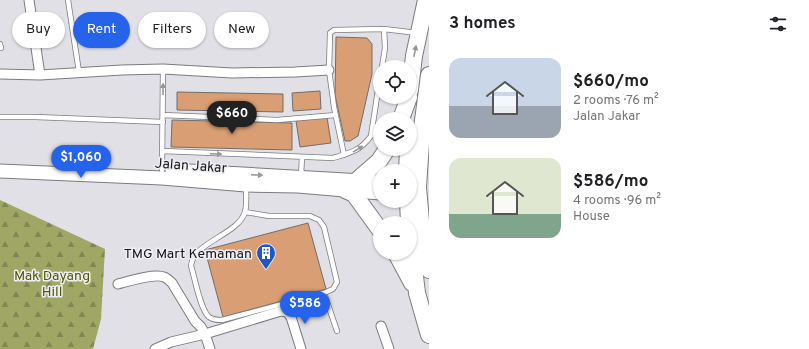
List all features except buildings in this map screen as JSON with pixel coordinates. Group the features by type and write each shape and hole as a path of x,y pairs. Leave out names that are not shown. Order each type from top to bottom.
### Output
{"highway":[{"path":"414,60 426,0"},
{"path":"417,187 426,129 429,75"},
{"path":"373,220 354,194 351,185 379,161 382,156"},
{"path":"417,200 429,270"},
{"path":"400,260 417,293"},
{"path":"413,260 417,293 429,335"}],"main road":[{"name":"Jalan Jakar","path":"0,164 162,174 246,185 298,186 351,185 373,183"},
{"name":"Jalan Jakar","path":"0,171 300,178 351,185 373,191"}],"street":[{"path":"29,0 40,75"},
{"path":"0,74 40,75 79,72 163,70 232,73 329,70"},
{"path":"118,284 156,276 163,276 172,283 195,321 205,334 210,349"},
{"path":"155,349 171,342 205,334 281,311 287,312 291,317 301,349"},
{"path":"381,326 389,349"}],"lane":[{"path":"68,0 79,72"},
{"path":"344,155 329,70 330,32 332,30 384,30 418,33"},
{"path":"383,60 384,30"},
{"path":"162,174 163,70"},
{"path":"163,151 333,158 357,150 366,143 371,136 376,104"},
{"path":"163,115 276,120 336,115"},
{"path":"0,117 163,122"},
{"path":"300,178 302,157"},
{"path":"245,212 269,216 310,216 319,220 324,227 337,282 333,289 324,293 222,320 214,319 208,316 204,309 191,266 192,261 196,255 234,226 245,212 246,185"},
{"path":"324,293 337,331"}],"green space":[{"name":"Mak Dayang Hill","path":"0,200 105,249 101,319 93,349 0,349"}],"place":[{"name":"TMG Mart Kemaman","path":"266,270"}]}
